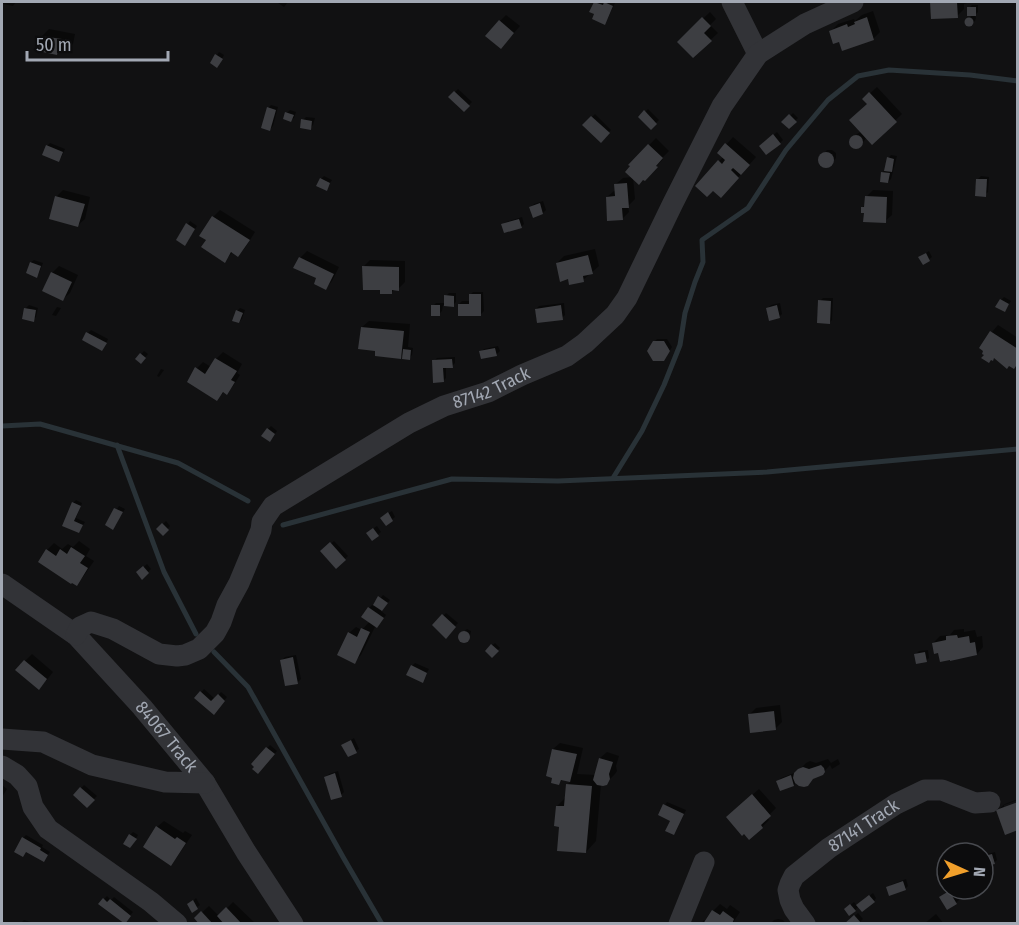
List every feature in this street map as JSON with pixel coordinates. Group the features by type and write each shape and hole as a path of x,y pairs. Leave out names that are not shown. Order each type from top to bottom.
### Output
{"street":[{"path":"732,2 758,54"},
{"name":"87142 Track","path":"76,635 80,627 91,622 113,629 159,654 185,655 199,649 215,633 221,622 254,548 262,522 273,506 409,423 444,406 488,392 567,356 585,343 615,315 627,298 722,106 758,54 805,24 853,2"},
{"name":"84067 Track","path":"2,584 76,635 142,707 205,783 293,924"},
{"path":"2,739 43,742 92,765 165,782 205,783"},
{"path":"2,766 17,775 27,786 33,807 48,829 177,924"},
{"name":"87141 Track","path":"805,924 794,909 788,890 794,876 829,848 896,804 925,790 942,790 975,803 990,802"},
{"path":"679,924 705,862"}],"building":[{"path":"594,2 603,5 604,2 613,6 605,25 592,19 594,14 589,12"},
{"path":"930,2 957,2 958,18 931,19"},
{"path":"967,7 976,7 976,16 967,16"},
{"path":"702,17 711,26 704,33 712,41 693,58 677,42"},
{"path":"867,17 874,40 842,51 839,42 833,44 829,31 847,24 848,27"},
{"path":"969,17 974,22 969,27 964,22"},
{"path":"499,20 514,33 501,49 485,36"},
{"path":"41,36 69,40 67,52 58,51 57,55 38,51"},
{"path":"215,54 223,59 217,68 210,63"},
{"path":"454,91 470,106 464,112 448,97"},
{"path":"869,92 897,122 872,145 849,120 867,104 862,99"},
{"path":"267,107 276,110 270,131 261,128"},
{"path":"644,110 657,124 651,130 638,117"},
{"path":"285,112 294,115 291,122 283,119"},
{"path":"789,114 797,122 789,129 781,122"},
{"path":"591,116 610,133 601,143 582,125"},
{"path":"301,119 312,121 311,130 300,128"},
{"path":"773,134 781,144 766,155 759,146"},
{"path":"853,135 859,135 863,142 859,149 853,149 849,145 849,139"},
{"path":"725,143 750,165 741,175 733,168 731,170 739,178 721,198 713,191 707,197 695,186 718,160 722,164 725,160 717,153"},
{"path":"648,144 663,158 656,166 658,167 639,185 625,172 630,166 628,165"},
{"path":"46,145 63,152 59,162 42,155"},
{"path":"826,152 834,160 826,168 818,160"},
{"path":"887,157 894,159 892,172 884,171"},
{"path":"881,172 890,173 888,183 880,182"},
{"path":"320,178 330,183 327,191 316,186"},
{"path":"976,179 987,179 986,197 975,196"},
{"path":"627,183 629,208 622,208 623,220 607,221 606,197 615,196 614,184"},
{"path":"55,196 85,204 78,227 49,219"},
{"path":"865,196 887,197 886,223 863,222 864,213 861,213 861,207 864,207"},
{"path":"540,203 543,214 533,218 529,207"},
{"path":"212,216 250,240 238,257 231,252 225,263 201,247 206,240 199,236"},
{"path":"519,219 522,228 504,233 501,224"},
{"path":"186,223 195,229 185,246 176,240"},
{"path":"926,253 930,261 923,265 918,257"},
{"path":"588,255 593,274 583,276 584,282 569,285 568,279 560,282 556,263"},
{"path":"299,257 334,274 326,290 314,284 316,278 293,268"},
{"path":"30,262 41,266 37,278 26,273"},
{"path":"362,266 399,267 399,291 392,290 392,294 380,294 380,290 363,290"},
{"path":"51,272 72,282 63,301 42,291"},
{"path":"469,294 481,294 481,316 458,316 458,304 469,304"},
{"path":"444,295 454,296 454,307 444,306"},
{"path":"1000,299 1009,304 1005,312 995,307"},
{"path":"818,300 831,301 830,324 817,323"},
{"path":"431,305 440,305 440,316 431,316"},
{"path":"561,305 563,320 537,323 535,309"},
{"path":"777,305 780,318 769,321 766,308"},
{"path":"24,308 36,310 34,322 22,319"},
{"path":"236,310 243,313 239,323 232,321"},
{"path":"361,327 404,331 401,359 375,356 375,351 358,349"},
{"path":"990,331 1018,349 1018,363 1014,369 1009,366 1007,369 994,358 989,363 981,358 984,355 979,348"},
{"path":"86,332 107,343 102,351 82,340"},
{"path":"653,341 664,341 670,351 664,361 653,361 647,351"},
{"path":"495,348 497,356 481,359 479,351"},
{"path":"403,349 411,350 410,360 402,359"},
{"path":"140,353 146,358 141,364 135,359"},
{"path":"215,358 237,371 231,380 235,382 227,395 223,392 217,401 187,382 195,367 205,374"},
{"path":"452,359 453,368 443,368 444,382 433,383 432,360"},
{"path":"267,428 275,434 270,442 261,436"},
{"path":"72,502 81,506 74,521 83,525 79,533 62,526"},
{"path":"114,508 123,512 113,530 105,525"},
{"path":"388,512 393,521 386,526 380,518"},
{"path":"162,523 169,530 163,536 156,529"},
{"path":"373,528 379,536 372,541 366,533"},
{"path":"330,542 346,560 336,569 320,551"},
{"path":"71,547 85,556 80,563 88,568 77,586 38,562 46,549 56,556 60,549 67,554"},
{"path":"143,566 149,573 142,580 136,572"},
{"path":"378,596 388,603 382,611 373,605"},
{"path":"368,607 384,618 377,628 361,617"},
{"path":"442,614 456,627 446,639 432,625"},
{"path":"361,628 370,632 355,664 337,655 348,632 357,637"},
{"path":"464,631 470,637 464,643 458,637"},
{"path":"957,635 958,638 969,636 970,643 975,642 977,655 940,662 938,653 934,654 932,643 946,640 946,636"},
{"path":"491,644 499,651 492,658 485,651"},
{"path":"925,652 927,662 916,664 914,654"},
{"path":"293,657 298,684 285,686 280,660"},
{"path":"24,660 47,679 39,690 15,670"},
{"path":"411,665 427,673 423,683 406,675"},
{"path":"200,691 211,701 218,694 225,701 214,715 194,698"},
{"path":"774,711 776,730 750,733 748,714"},
{"path":"351,740 357,753 348,757 341,745"},
{"path":"266,747 275,754 258,774 252,769 254,767 251,764"},
{"path":"552,749 577,754 570,782 561,780 559,785 551,783 552,778 546,776"},
{"path":"599,758 613,762 609,774 610,779 607,785 603,786 597,785 593,780"},
{"path":"821,765 825,772 813,779 808,786 799,786 795,783 794,773 798,769 803,767 809,769"},
{"path":"335,773 342,797 331,800 324,777"},
{"path":"791,775 794,786 780,791 776,781"},
{"path":"566,784 592,786 586,853 557,851 559,827 554,826 556,806 564,806"},
{"path":"80,787 95,800 87,808 73,795"},
{"path":"752,794 771,816 761,825 763,828 749,840 744,834 742,836 726,817"},
{"path":"1018,802 1018,830 1005,835 996,810"},
{"path":"663,804 684,814 674,835 665,831 670,821 658,815"},
{"path":"156,826 175,839 177,837 186,843 171,866 143,847"},
{"path":"129,834 137,839 130,848 123,844"},
{"path":"22,837 48,855 44,862 26,852 23,857 14,852"},
{"path":"903,881 906,890 889,896 886,887"},
{"path":"869,895 875,902 862,912 856,905"},
{"path":"103,898 107,902 110,899 131,916 125,924 98,904"},
{"path":"193,900 198,909 192,913 187,904"},
{"path":"941,901 955,901 957,904 947,910"},
{"path":"850,904 856,911 849,916 844,909"},
{"path":"226,907 242,924 224,924 217,916"},
{"path":"712,910 720,915 723,911 734,919 732,924 703,924"},
{"path":"201,911 213,924 199,924 194,918"},
{"path":"854,915 862,924 844,924"}],"waterway":[{"path":"613,478 642,431 680,345 685,313 703,262 702,240 748,208 786,150 828,100 858,76 889,70 970,75 1018,81"},
{"path":"2,426 40,424 178,463 248,501"},
{"path":"117,445 164,572 196,634"},
{"path":"283,525 452,479 558,481 767,472 1018,449"},
{"path":"214,652 248,687 382,924"}]}
